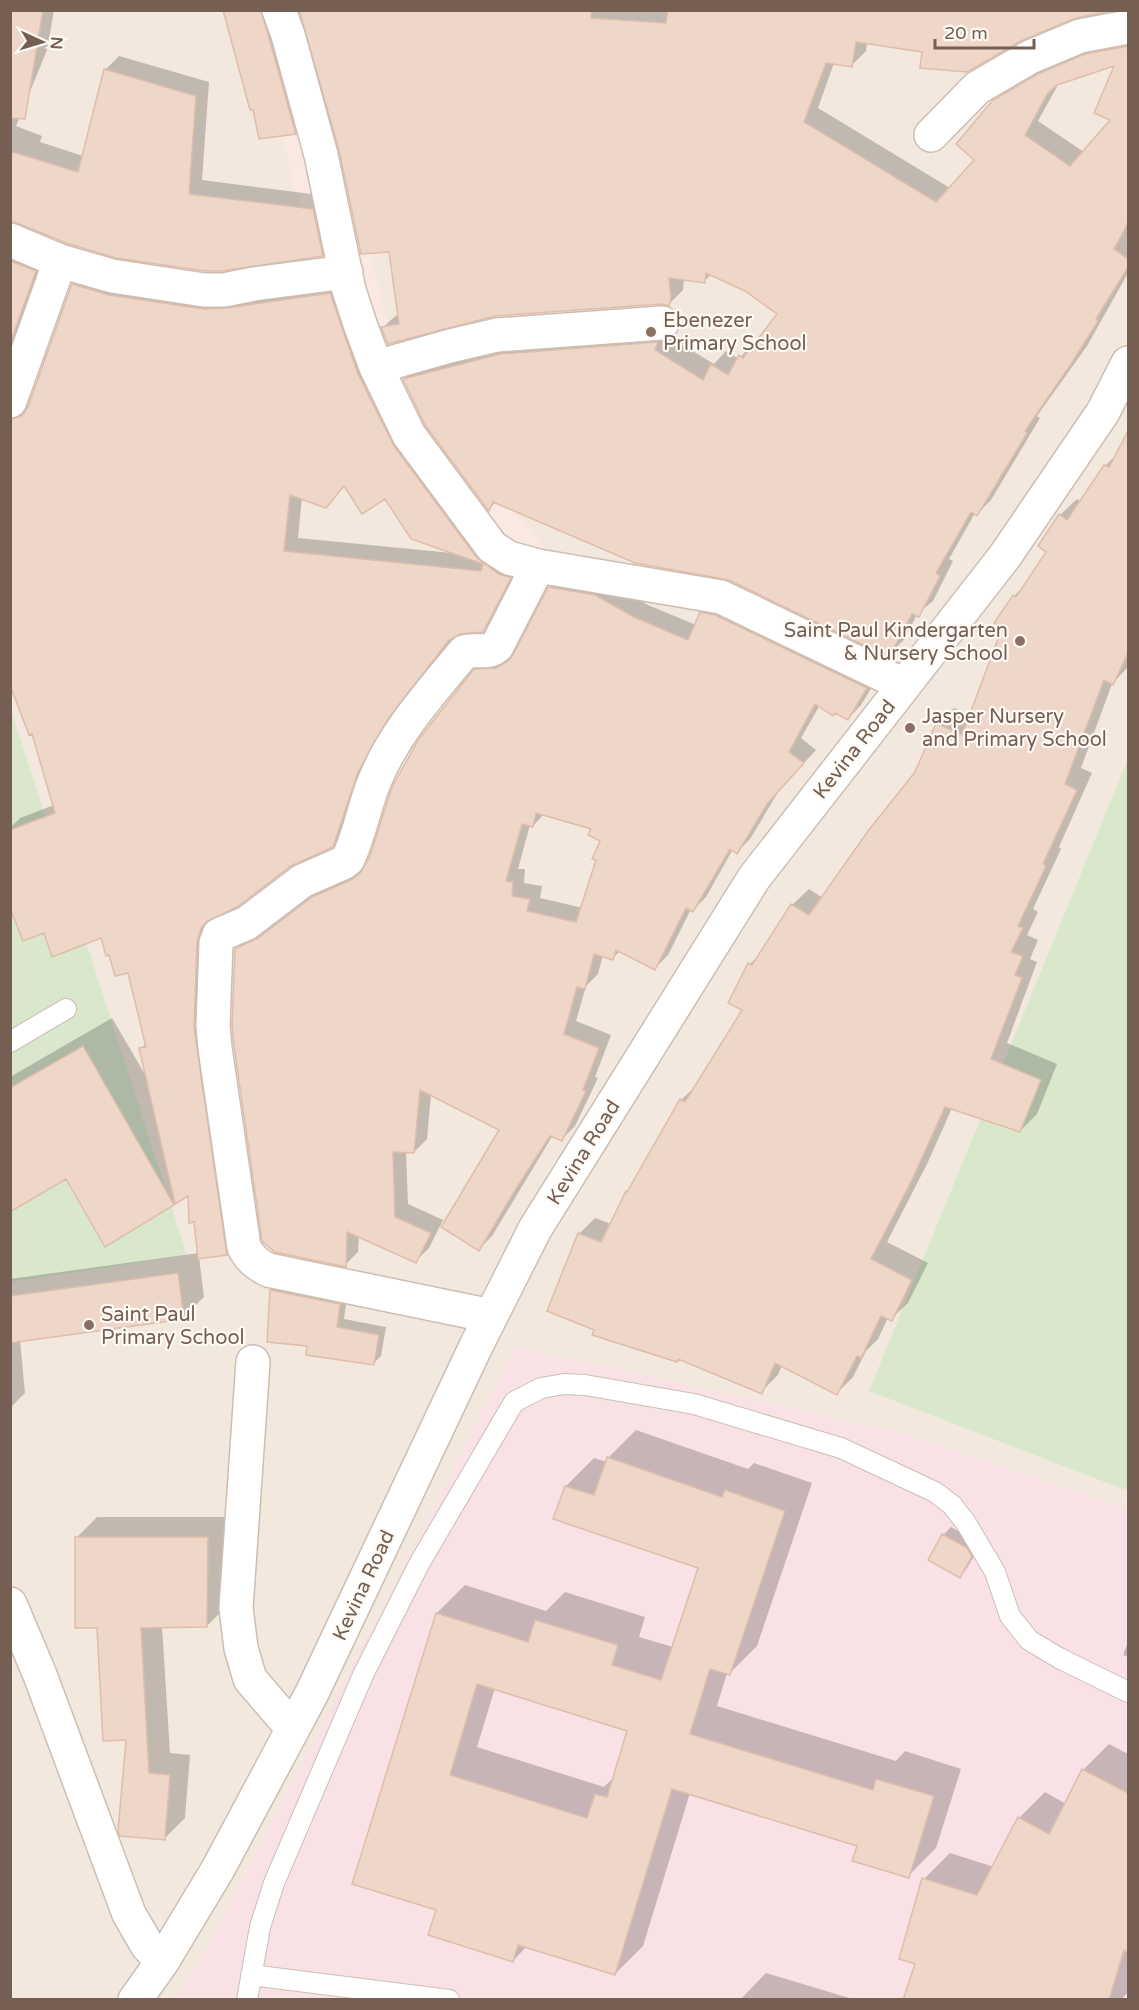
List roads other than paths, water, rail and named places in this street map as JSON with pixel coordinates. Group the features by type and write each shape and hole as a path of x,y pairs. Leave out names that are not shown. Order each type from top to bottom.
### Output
{"street":[{"path":"279,10 321,155 346,272 360,324 376,367 409,435 492,548 509,558 538,566 721,597 904,685"},
{"path":"931,135 977,88 1030,57 1080,36 1128,27"},
{"path":"10,240 60,261 112,276 214,291 346,272"},
{"path":"10,401 60,261"},
{"path":"376,367 497,334 663,323"},
{"name":"Kevina Road","path":"135,2000 162,1962 218,1869 312,1693 491,1316 535,1229 754,878 1005,556 1103,411 1128,363"},
{"path":"491,1316 268,1270 249,1256 244,1247 215,1048 213,1026 216,943 219,935 248,923 302,881 348,859 375,778 416,708 464,652 471,650 486,652 497,646 538,566"},
{"path":"253,1362 236,1608 241,1648 250,1679 293,1729"},
{"path":"10,1604 40,1675 129,1914 147,1945 162,1962"}],"lane":[{"path":"10,1042 66,1009"},
{"path":"247,2000 260,1927 274,1883 363,1675 419,1564 514,1402 541,1388 564,1384 585,1385 694,1404 841,1448 935,1492 952,1505 966,1523 995,1572 1010,1616 1029,1640 1059,1658 1128,1692"},
{"path":"251,1975 449,2000"}],"place":[{"name":"Ebenezer Primary School","path":"651,332"},
{"name":"Saint Paul Kindergarten & Nursery School","path":"1020,641"},
{"name":"Jasper Nursery and Primary School","path":"910,728"},
{"name":"Saint Paul Primary School","path":"89,1325"}]}
